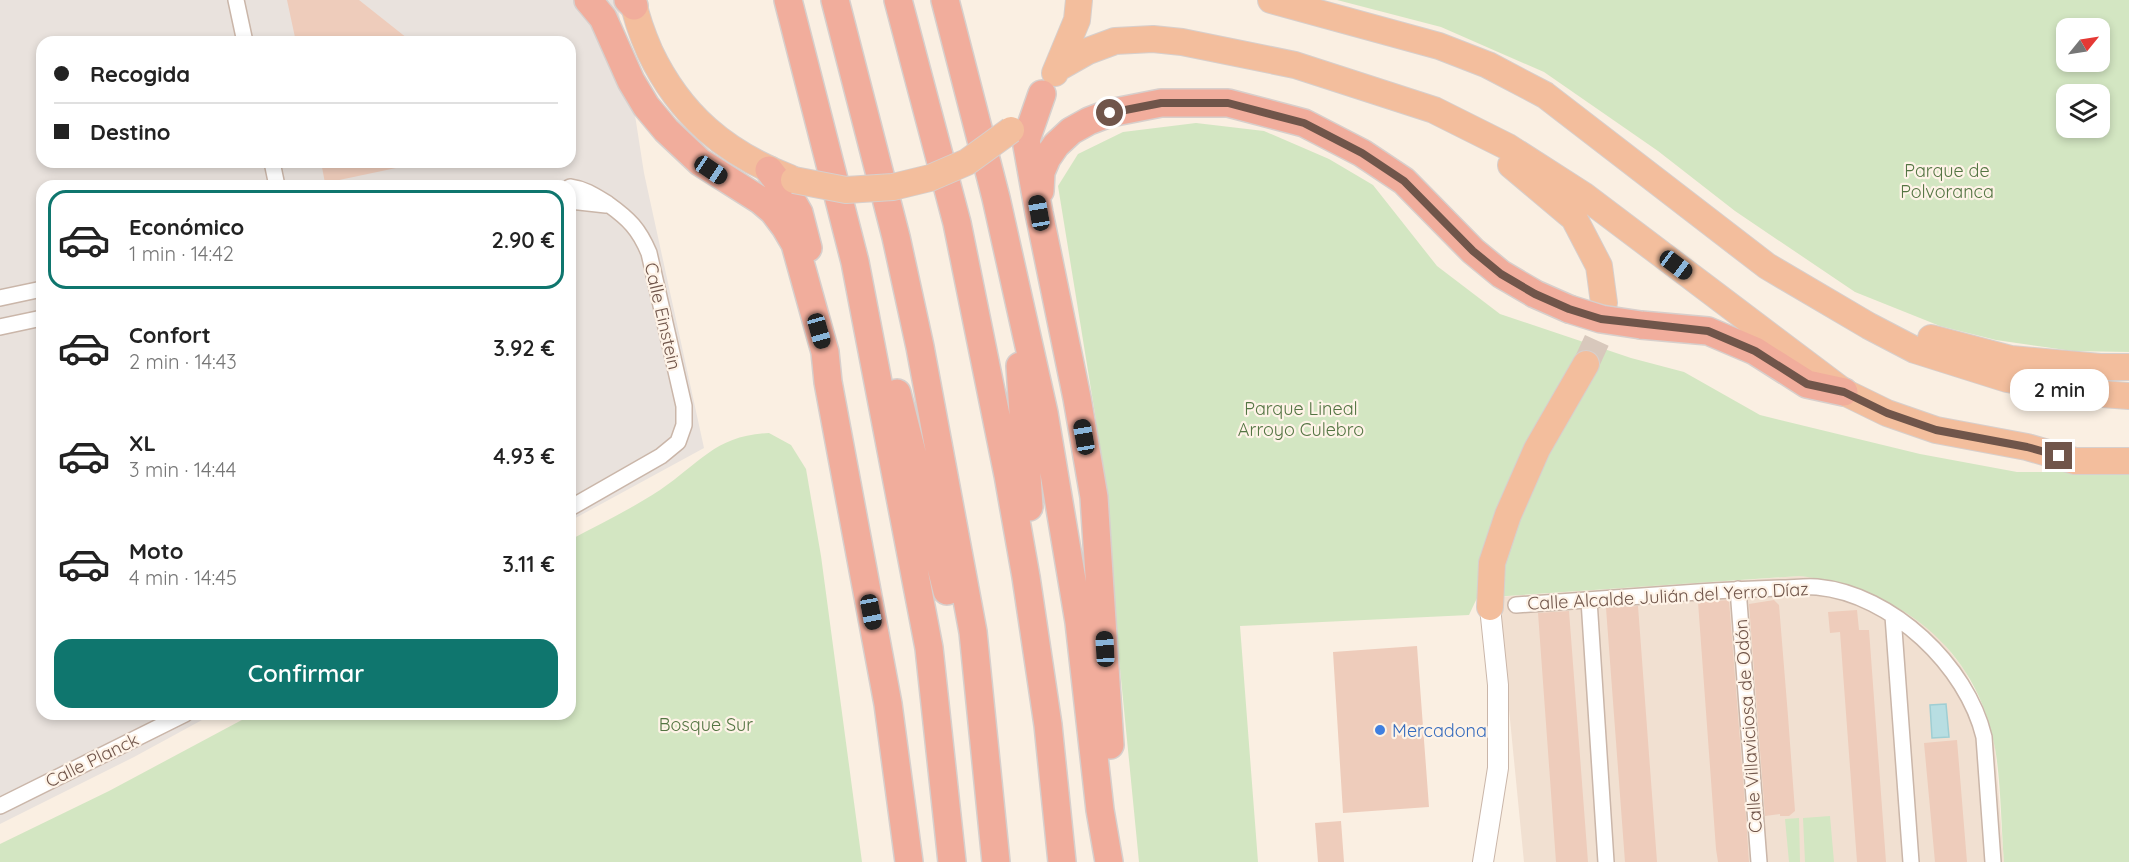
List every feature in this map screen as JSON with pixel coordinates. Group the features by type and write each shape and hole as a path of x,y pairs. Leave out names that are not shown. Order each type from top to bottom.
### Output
{"highway":[{"path":"588,0 603,18 631,81 646,106 666,130 700,162 760,200 773,211 785,227 795,244 825,352"},
{"path":"788,0 855,262 929,648 952,862"},
{"path":"835,0 896,237 920,347 973,632 996,862"},
{"path":"898,0 957,223 1008,475 1048,725 1062,862"},
{"path":"945,0 996,198 1044,413 1079,622 1100,810 1109,858"},
{"path":"632,2 645,40 660,73 677,100 714,136 749,160 782,175 846,190 893,187 930,178 967,162 1011,130 1042,94 1058,68 1077,20 1079,0"},
{"path":"1271,0 1439,46 1488,65 1545,95 1767,266 1869,326 1915,350 2007,379 2089,393 2129,396"},
{"path":"1058,68 1088,51 1115,41 1153,39 1182,42 1295,65 1434,110 1508,147 1583,195 1844,392 1887,413 1936,430 2027,447 2075,461 2129,461"},
{"path":"1379,93 1509,164 1574,218 1599,266 1604,303"},
{"path":"1042,94 1026,140 1094,496 1114,825 1109,858"},
{"path":"1039,213 1041,172 1056,145 1071,131 1110,113 1161,103 1228,103 1304,123 1362,153 1404,181 1473,251 1501,274 1535,294 1569,309 1601,319 1708,331 1755,351 1807,384 1844,392"},
{"path":"782,175 802,221 814,276 828,382 888,704 909,862"},
{"path":"996,198 1020,360 1031,544 1026,577"},
{"path":"855,262 891,369 940,558 961,662 981,726"},
{"path":"1869,326 1920,335 2011,359 2100,367 2129,367"},
{"path":"1490,607 1492,563 1508,515 1537,449 1586,364"},
{"path":"2027,447 2129,448"}],"street":[{"path":"236,0 244,36"},
{"name":"Calle Einstein","path":"576,188 590,192 630,221 644,241 649,253 684,406 684,425 678,442 662,456 576,505"},
{"path":"576,202 609,205"},
{"path":"0,298 36,291"},
{"path":"0,327 36,319"},
{"name":"Calle Alcalde Julián del Yerro Díaz","path":"1516,605 1738,589 1817,587 1854,595 1893,616 1939,653 1962,683 1981,723 1993,862"},
{"name":"Calle Villaviciosa de Odón","path":"1738,589 1759,862"},
{"path":"1589,600 1606,862"},
{"path":"1483,862 1498,768 1498,685 1490,607"},
{"path":"1893,616 1911,862"},
{"name":"Calle Planck","path":"0,806 173,720"}],"shaded area":[{"path":"0,0 617,0 644,173 704,448 576,518 576,180 36,180 36,720 202,720 0,824"},
{"path":"1800,576 1827,579 1881,597 1904,610 1938,636 1965,671 1983,708 1995,747 2004,862 1524,862 1498,597"}],"green space":[{"name":"Parque de Polvoranca","path":"1337,0 2129,0 2129,352 2073,351 1996,340 1940,326 1855,292 1735,211 1658,151 1544,72 1441,27"},
{"name":"Parque Lineal Arroyo Culebro","path":"1196,123 1264,131 1329,159 1373,185 1437,266 1500,314 1631,358 1684,372 1760,415 1920,454 2017,472 2129,472 2129,862 2004,862 1995,748 1985,712 1971,680 1951,652 1927,628 1900,609 1869,593 1835,582 1800,576 1477,598 1469,615 1240,626 1258,862 1139,862 1095,414 1058,186 1078,154 1123,132"},
{"name":"Bosque Sur","path":"769,433 791,445 806,469 821,556 862,862 0,862 0,844 109,791 242,720 576,720 576,537 649,497 722,445 751,435"},
{"path":"1830,816 1834,862 1805,862 1803,818"},
{"path":"1799,818 1800,862 1789,862 1785,819"}],"water":[{"path":"1946,704 1949,737 1932,738 1930,705"}],"building":[{"path":"287,0 359,0 404,36 295,36"},
{"path":"322,168 396,168 339,180 324,180"},
{"path":"1729,600 1749,862 1718,862 1716,849 1698,602"},
{"path":"1774,600 1779,605 1795,811 1789,816 1780,816 1780,814 1765,816 1749,604"},
{"path":"1638,606 1657,862 1625,862 1606,608"},
{"path":"1857,610 1859,630 1869,630 1886,862 1857,862 1840,632 1830,633 1828,612"},
{"path":"1569,611 1588,862 1556,862 1538,613"},
{"name":"Mercadona","path":"1417,646 1429,807 1343,813 1333,652"},
{"path":"1957,740 1967,862 1935,862 1924,743"},
{"path":"1341,821 1344,862 1318,862 1315,823"}],"tunnel":[{"path":"1586,364 1602,329 1604,303"}],"place":[{"name":"Mercadona","path":"1380,730"}],"route":[{"path":"1110,113 1161,103 1228,103 1304,123 1362,153 1404,181 1473,251 1501,274 1535,294 1569,309 1601,319 1708,331 1755,351 1807,384 1844,392 1887,413 1936,430 2027,447 2059,456"}]}
